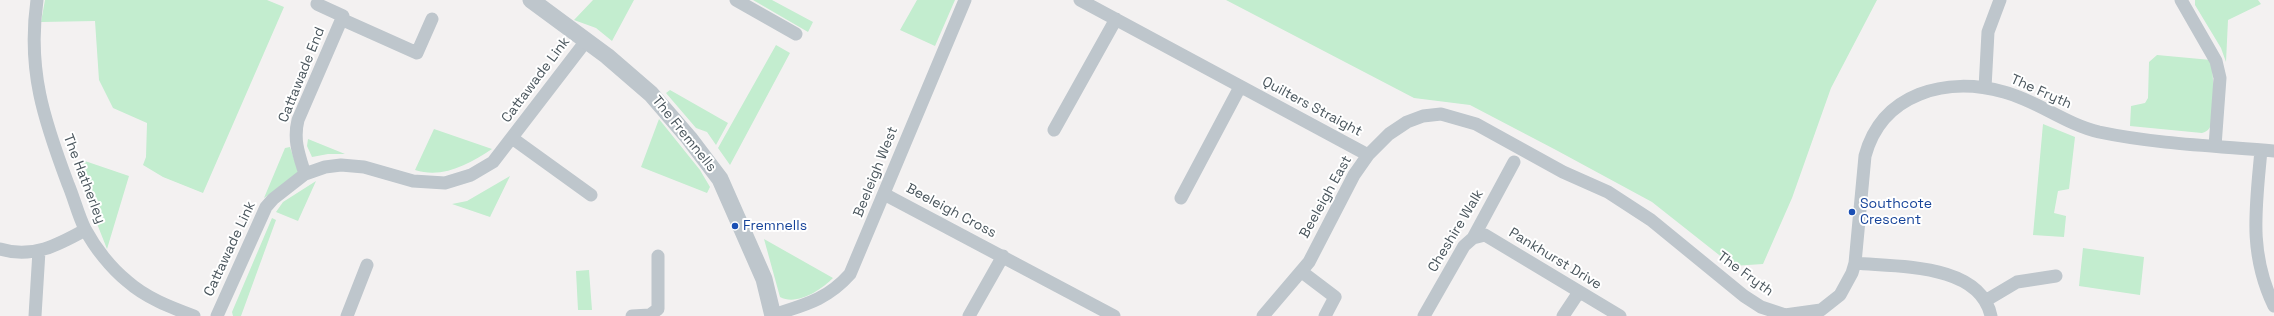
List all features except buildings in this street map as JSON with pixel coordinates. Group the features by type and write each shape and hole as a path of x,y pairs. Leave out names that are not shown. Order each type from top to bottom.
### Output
{"street":[{"name":"The Hatherley","path":"37,0 34,23 35,68 40,103 55,151 85,230 112,266 127,282 157,301 194,316"},
{"name":"The Fremnells","path":"532,0 607,56 651,94 689,138 720,179 764,279 773,315"},
{"name":"Beeleigh West","path":"773,315 819,300 842,283 856,264 965,0"},
{"name":"Quilters Straight","path":"1080,0 1116,18 1240,87 1368,155"},
{"path":"1985,88 1988,32 2000,0"},
{"path":"2181,0 2216,61 2220,78 2216,146"},
{"path":"739,1 796,34"},
{"name":"Cattawade End","path":"305,174 297,149 295,131 298,120 343,16 317,4"},
{"path":"1054,130 1116,18"},
{"path":"341,19 417,53 432,19"},
{"name":"Cattawade Link","path":"217,316 266,207 273,199 305,174 325,167 341,165 364,167 413,182 445,183 471,175 492,162 586,41"},
{"name":"Quilters Straight","path":"1181,198 1240,87"},
{"name":"The Fryth","path":"1563,172 1608,192 1651,220 1744,296 1775,313 1798,315 1821,310 1840,295 1855,263 1865,156 1873,132 1894,108 1912,96 1948,88 1985,88 2005,92 2075,124 2099,132 2216,146 2268,150"},
{"name":"Beeleigh East","path":"1263,316 1302,272 1354,176 1368,155 1389,134 1408,122 1423,116 1441,114 1476,124 1563,172"},
{"name":"Cattawade Link","path":"512,138 591,195"},
{"path":"2268,150 2256,247 2262,276 2274,306"},
{"name":"Cheshire Walk","path":"1424,316 1464,246 1473,238 1514,162"},
{"name":"Beeleigh Cross","path":"884,194 1114,316"},
{"path":"0,249 24,253 39,251 56,245 85,230"},
{"name":"Pankhurst Drive","path":"1473,238 1485,235 1620,316"},
{"path":"35,316 39,251"},
{"path":"632,316 650,315 658,309 658,256"},
{"name":"Beeleigh Cross","path":"969,316 1003,256"},
{"path":"1855,263 1940,271 1964,282 1985,301 1991,316"},
{"path":"347,316 367,265"},
{"path":"1302,272 1335,297 1325,316"},
{"path":"1985,301 2017,282 2056,276"},
{"path":"1563,316 1579,292"}],"green space":[{"path":"45,0 267,0 284,7 203,193 163,177 143,165 146,157 147,123 113,108 99,80 95,21 41,22"},
{"path":"593,0 634,0 612,41 596,28 574,20"},
{"path":"753,0 772,0 813,22 808,32"},
{"path":"917,0 955,0 935,46 900,30"},
{"path":"1226,0 1877,0 1831,88 1792,198 1763,264 1733,266 1652,202 1556,150 1470,105 1414,98"},
{"path":"2195,0 2258,0 2261,4 2228,20 2226,62 2221,48 2195,5"},
{"path":"776,45 790,53 730,165 718,148"},
{"path":"2157,55 2211,60 2214,103 2213,120 2206,131 2202,133 2130,126 2131,106 2145,103 2148,98 2149,62"},
{"path":"670,90 728,123 716,145 707,132 696,128 666,93"},
{"path":"659,119 700,170 710,187 707,193 641,167"},
{"path":"2043,124 2075,137 2069,189 2058,191 2054,213 2066,216 2064,237 2033,235"},
{"path":"434,129 492,149 465,165 446,171 436,173 415,170"},
{"path":"308,139 345,154 328,154 312,157 307,146"},
{"path":"290,147 299,174 264,198 285,148"},
{"path":"82,160 129,176 107,249 77,173"},
{"path":"510,176 490,217 452,204 467,201"},
{"path":"316,181 298,221 276,212 283,202"},
{"path":"272,218 276,220 241,316 233,316 232,312"},
{"path":"764,239 833,278 815,292 801,298 794,300 780,297"},
{"path":"2083,248 2144,257 2140,295 2079,286"},
{"path":"589,270 592,310 578,310 576,271"}],"place":[{"name":"Southcote Crescent","path":"1852,212"},
{"name":"Fremnells","path":"735,226"}]}
